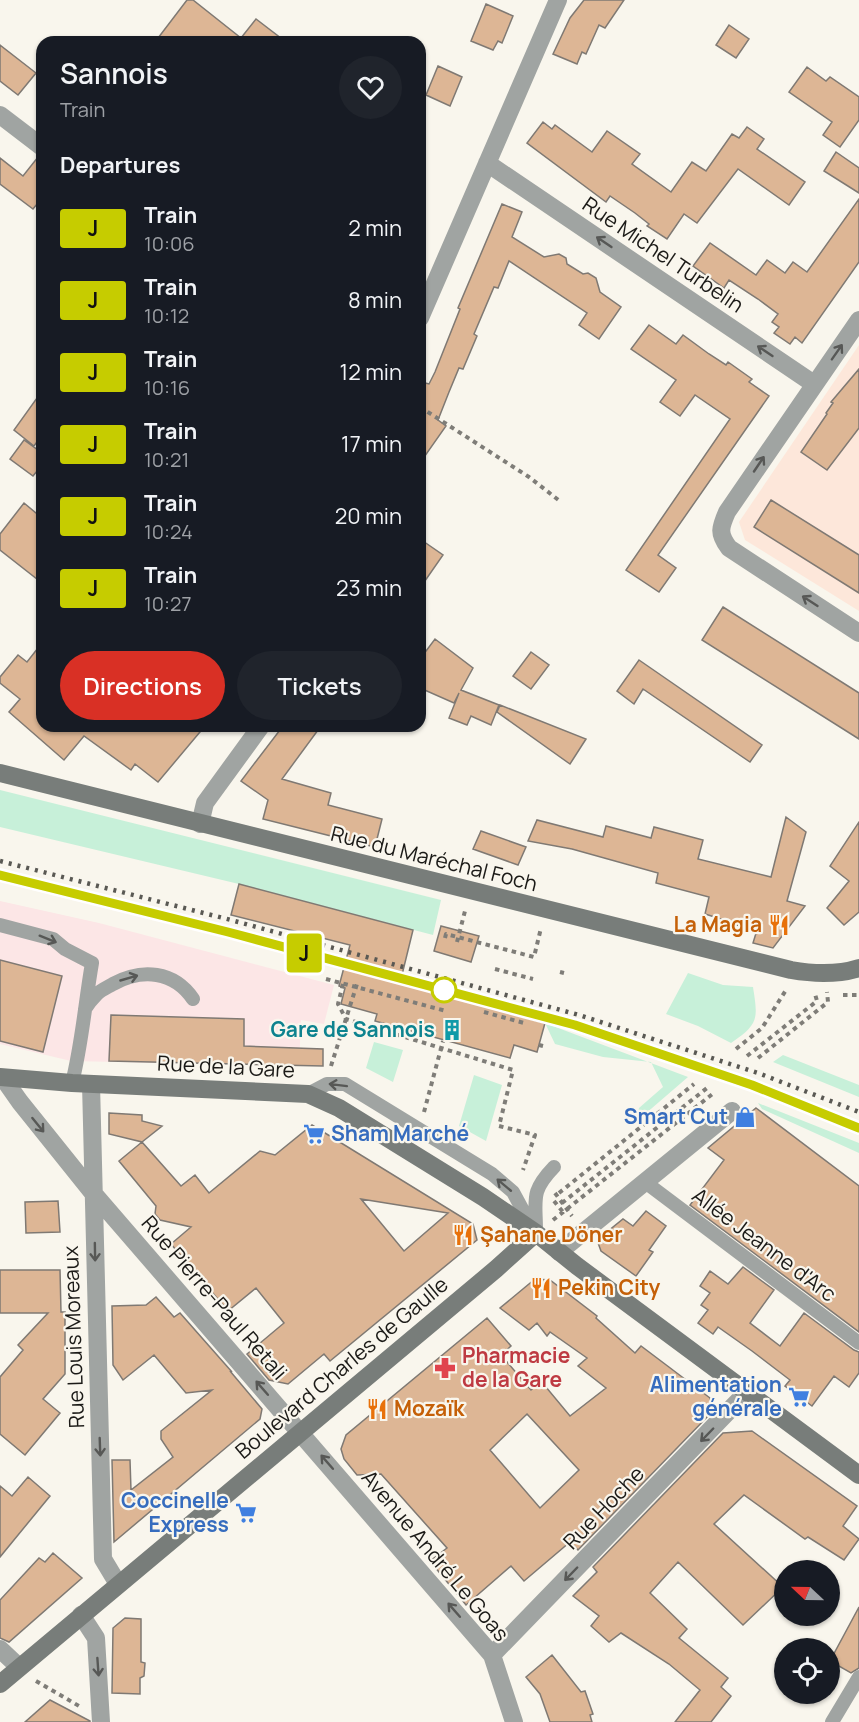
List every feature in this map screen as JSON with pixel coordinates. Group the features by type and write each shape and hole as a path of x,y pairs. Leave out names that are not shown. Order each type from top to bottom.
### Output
{"main road":[{"name":"Rue du Maréchal Foch","path":"0,773 791,970 824,973 859,968"},
{"name":"Rue de la Gare","path":"2,1078 308,1094 339,1108 483,1197 536,1233 859,1474"},
{"name":"Boulevard Charles de Gaulle","path":"0,1683 496,1269 536,1233"}],"street":[{"path":"426,304 558,0"},
{"path":"0,115 36,142"},
{"name":"Rue Michel Turbelin","path":"487,163 814,384"},
{"path":"859,320 727,512 721,526 722,538 729,548 859,633"},
{"path":"200,824 205,803 257,732"},
{"name":"Rue Pierre-Paul Retali","path":"2,1078 93,1194 300,1432"},
{"name":"Rue Louis Moreaux","path":"91,1084 103,1559 118,1584"},
{"path":"559,1252 732,1111"},
{"name":"Rue Hoche","path":"492,1655 747,1392"},
{"name":"Avenue André Le Goas","path":"300,1432 492,1655 514,1722"},
{"path":"81,1615 96,1638 101,1714"},
{"path":"0,1648 20,1667"}],"lane":[{"path":"0,925 53,939 92,963 83,1011 79,1052 72,1083"},
{"path":"83,1011 98,993 124,978 147,973 160,974 174,980 187,990 193,999"},
{"path":"536,1233 536,1190 554,1167"},
{"name":"Allée Jeanne d'Arc","path":"645,1182 859,1343"},
{"path":"832,1722 859,1677"}],"path":[{"path":"426,410 529,477 561,502"},
{"path":"458,940 461,928"},
{"path":"445,939 446,934 458,940 534,957"},
{"path":"495,969 533,979"},
{"path":"758,1058 828,1002 824,973"},
{"path":"326,979 356,985 446,1011"},
{"path":"343,984 338,1004 346,1019 513,1070 499,1126 535,1135 523,1170"},
{"path":"324,1069 331,1065 356,985"},
{"path":"736,1049 762,1028 784,994"},
{"path":"747,1056 817,1000 815,994"},
{"path":"484,1012 524,1023"},
{"path":"423,1113 444,1041"},
{"path":"556,1195 694,1084"},
{"path":"562,1203 707,1088"},
{"path":"536,1233 715,1092"},
{"path":"516,1166 528,1172"},
{"path":"553,1190 584,1231"},
{"path":"20,1667 40,1684 80,1706 101,1714"}],"shaded area":[{"path":"859,345 859,611 745,540 739,522"},
{"path":"0,901 99,923 334,985 324,1024 301,1020 299,1066 71,1061 0,1044"}],"green space":[{"path":"0,790 441,900 433,935 239,884 0,827"},
{"path":"688,973 723,985 753,987 756,1014 747,1031 731,1043 698,1026 666,1014"},
{"path":"545,1023 647,1062 603,1057 555,1044"},
{"path":"374,1042 403,1050 393,1082 366,1068"},
{"path":"783,1055 859,1085 859,1097 773,1062"},
{"path":"652,1063 688,1077 637,1121 639,1108 663,1087"},
{"path":"474,1075 502,1085 486,1141 459,1126"},
{"path":"758,1103 859,1143 859,1153 762,1109"}],"building":[{"path":"187,0 193,0 238,36 160,36"},
{"path":"584,0 624,0 605,28 599,25 586,54 582,52 577,64 553,54 570,18"},
{"path":"486,4 513,16 502,43 498,41 493,50 471,41"},
{"path":"256,19 278,36 243,36"},
{"path":"729,25 749,39 736,58 716,45"},
{"path":"0,45 36,73 18,95 0,81"},
{"path":"438,66 462,77 450,106 426,95"},
{"path":"807,67 826,81 830,77 859,97 859,120 840,147 823,135 832,122 789,92"},
{"path":"543,122 552,129 555,125 592,152 607,131 640,154 632,164 671,192 692,162 706,171 732,134 739,138 747,127 764,139 757,149 805,182 789,205 738,169 697,223 684,214 667,239 610,196 606,202 527,143"},
{"path":"836,152 859,168 859,193 824,171"},
{"path":"0,158 23,176 36,160 36,205 33,209 0,184"},
{"path":"859,199 859,262 802,343 795,337 790,344 774,333 779,327 772,322 778,314 758,299 729,280 724,288 693,266 710,243 756,275 767,260 785,273 793,262 807,272"},
{"path":"502,204 522,212 512,237 544,257 559,254 566,258 567,264 583,274 588,273 596,278 600,292 621,307 599,339 579,325 587,313 509,261 498,288 494,287 474,334 477,336 463,369 459,368 438,420 446,426 426,454 426,383 429,384 435,372 460,309 458,308"},
{"path":"649,325 676,344 683,335 726,365 728,362 752,379 749,382 769,396 658,555 676,568 659,592 626,570 730,419 695,395 680,416 660,402 676,380 631,349"},
{"path":"859,369 859,428 827,470 801,452 827,414 833,403 831,402"},
{"path":"36,399 36,443 34,446 14,430"},
{"path":"24,440 36,449 36,472 33,476 10,459"},
{"path":"771,500 859,555 859,593 754,527"},
{"path":"24,503 36,513 36,578 0,550 0,534"},
{"path":"426,543 443,555 426,579"},
{"path":"723,607 859,693 859,739 702,640"},
{"path":"435,639 473,668 461,690 499,705 491,725 471,716 467,725 449,718 459,693 454,703 426,691 426,651"},
{"path":"36,651 36,732 200,732 158,782 135,764 131,770 84,736 64,760 9,712 20,699 0,683 0,677 18,655 27,662"},
{"path":"531,652 549,665 531,689 513,676"},
{"path":"639,660 762,745 750,762 643,689 634,704 617,691"},
{"path":"500,705 586,739 570,764 497,712"},
{"path":"278,732 317,732 282,779 331,793 328,805 382,819 375,847 263,819 268,800 241,781"},
{"path":"786,817 806,832 787,901 805,906 773,948 753,943 757,930 720,921 721,919 705,914 709,897 656,883 658,873 572,849 528,841 537,820 603,837 606,826 651,838 654,827 703,840 698,859 771,877"},
{"path":"859,822 859,912 844,925 827,908 849,881 830,866"},
{"path":"481,831 526,847 518,865 473,849"},
{"path":"239,884 413,930 400,983 545,1023 537,1052 514,1045 510,1058 375,1021 377,1014 341,1004 345,988 339,986 350,945 231,915"},
{"path":"441,926 479,936 471,962 434,951"},
{"path":"0,960 62,976 43,1052 0,1041"},
{"path":"111,1015 244,1019 244,1046 323,1049 323,1066 109,1061"},
{"path":"756,1108 859,1186 859,1332 690,1205 724,1160 708,1148"},
{"path":"109,1113 142,1115 142,1121 162,1126 142,1142 109,1134"},
{"path":"312,1125 473,1224 477,1240 330,1361 324,1354 288,1384 269,1380 247,1354 284,1323 256,1288 228,1311 171,1244 191,1227 160,1220 155,1214 156,1206 119,1161 142,1142 181,1186 195,1175 209,1193 260,1151 275,1155","holes":["361,1199 448,1213 404,1251"]},
{"path":"58,1201 60,1232 26,1233 25,1202"},
{"path":"646,1211 666,1226 649,1250 653,1252 636,1276 601,1251 597,1240 623,1219 633,1226"},
{"path":"743,1267 774,1290 750,1323 780,1346 804,1313 859,1352 859,1373 849,1387 834,1376 812,1406 785,1386 790,1380 752,1351 718,1327 713,1334 698,1323 708,1310 701,1305 710,1293 700,1286 710,1271 728,1284"},
{"path":"0,1270 60,1270 61,1312 65,1312 65,1374 43,1399 60,1413 25,1455 0,1434 0,1377 23,1350 18,1345 48,1313 0,1313"},
{"path":"535,1279 550,1280 597,1316 596,1318 635,1353 641,1346 710,1398 710,1414 578,1550 570,1542 524,1581 511,1566 466,1605 430,1561 447,1548 381,1474 357,1475 344,1459 341,1449 346,1435 487,1318 511,1346 501,1355 531,1390 541,1381 570,1416 606,1388 578,1366 587,1358 550,1332 547,1336 537,1323 529,1330 500,1308","holes":["527,1414 579,1470 540,1508 490,1450"]},
{"path":"156,1297 174,1317 180,1313 262,1409 260,1419 114,1542 112,1460 130,1460 131,1490 173,1457 161,1439 161,1431 212,1390 186,1393 154,1355 123,1380 113,1365 112,1306 146,1305"},
{"path":"752,1431 857,1506 843,1526 859,1539 844,1560 808,1537 805,1539 744,1495 714,1524 774,1579 774,1596 743,1625 678,1562 650,1593 687,1629 679,1638 728,1678 721,1687 731,1696 711,1722 675,1722 700,1690 669,1664 621,1633 609,1642 591,1626 599,1616 573,1596 597,1572 593,1567 723,1433"},
{"path":"28,1477 50,1496 0,1557 0,1486 12,1496"},
{"path":"53,1553 82,1578 9,1642 0,1638 0,1600 39,1558 45,1562"},
{"path":"859,1607 859,1668 851,1673 840,1667 840,1642"},
{"path":"125,1618 141,1619 141,1662 145,1663 144,1676 140,1678 140,1694 112,1693 113,1628"},
{"path":"552,1655 581,1692 585,1691 593,1714 590,1715 592,1722 550,1722 540,1694 526,1677"},
{"path":"50,1700 90,1721 90,1722 25,1722"}],"railway":[{"path":"0,861 231,920 579,1015 758,1073 859,1112"},
{"path":"0,875 228,932 575,1025 752,1085 859,1128"}],"train":[{"name":"J","path":"0,875 228,932 575,1025 752,1085 859,1128"}],"place":[{"name":"La Magia","path":"779,925"},
{"name":"Gare de Sannois","path":"452,1030"},
{"name":"Smart Cut","path":"745,1117"},
{"name":"Sham Marché","path":"314,1134"},
{"name":"Şahane Döner","path":"463,1235"},
{"name":"Pekin City","path":"541,1288"},
{"name":"Pharmacie de la Gare","path":"445,1368"},
{"name":"Alimentation générale","path":"799,1397"},
{"name":"Mozaïk","path":"377,1409"},
{"name":"Coccinelle Express","path":"246,1513"}]}
